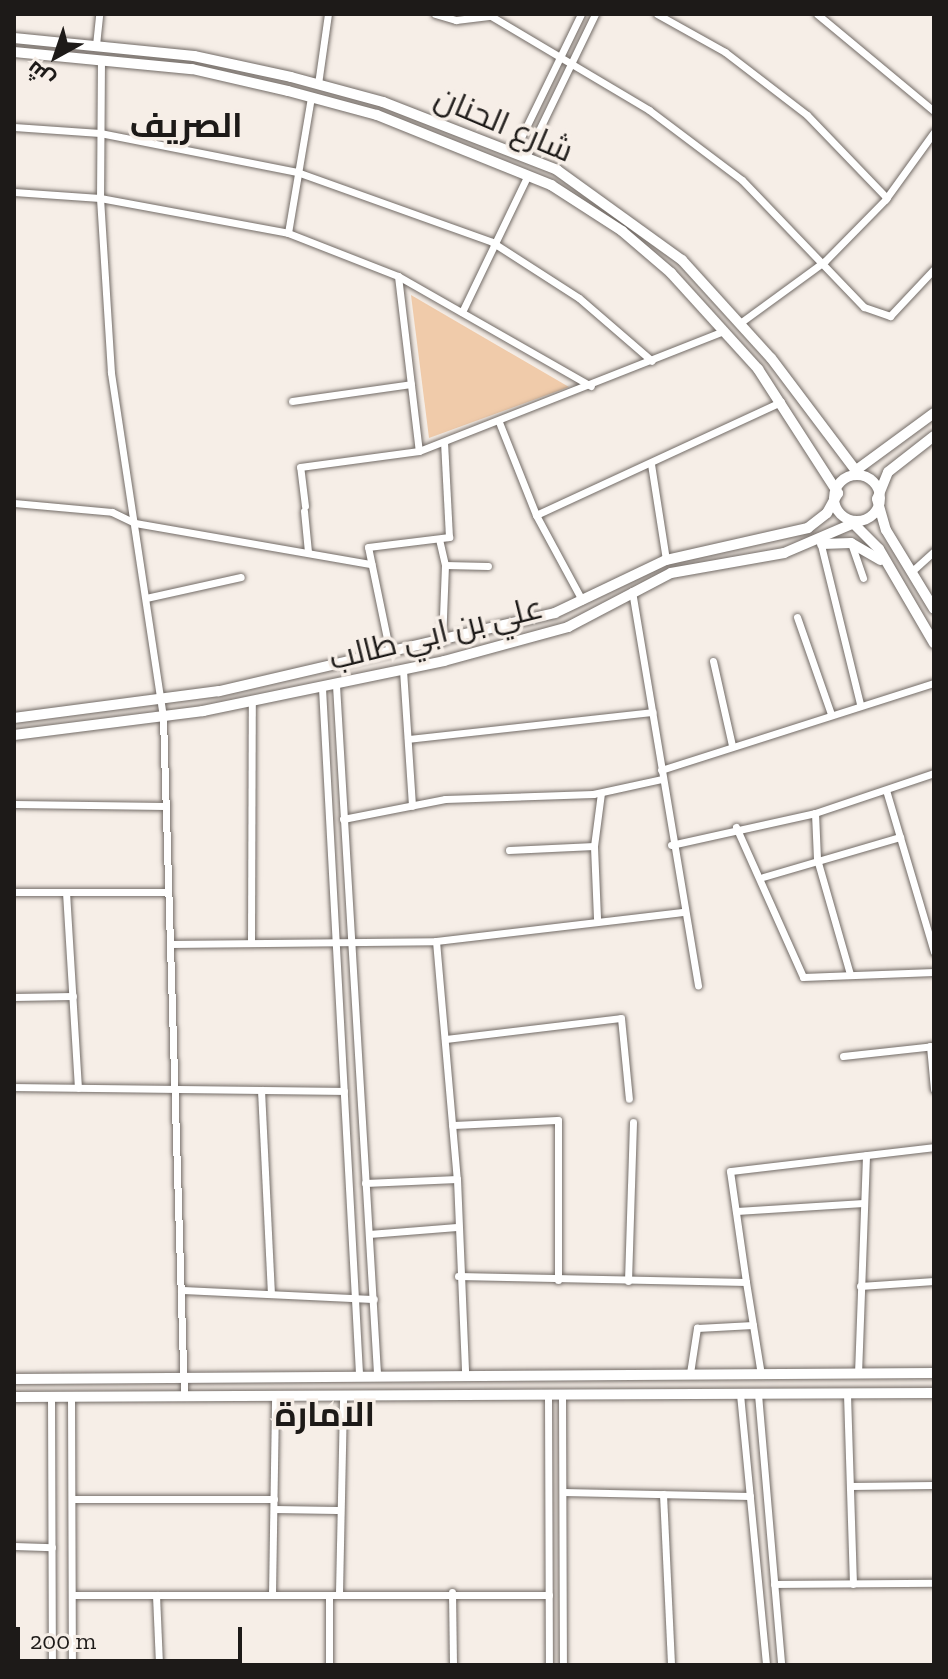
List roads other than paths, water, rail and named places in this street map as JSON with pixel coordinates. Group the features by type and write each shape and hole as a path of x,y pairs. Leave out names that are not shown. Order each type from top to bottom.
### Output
{"main road":[{"name":"شارع الحنان","path":"14,38 194,56 318,84 557,170 631,220 682,260 740,323 855,472"},
{"name":"شارع الحنان","path":"14,52 192,69 311,97 377,115 528,175 622,231 724,331 781,402 838,493"},
{"path":"934,413 855,472 838,493 839,512 854,524 892,571 934,643"},
{"path":"854,524 872,514 888,472 934,436"},
{"path":"855,472 871,478 886,530 934,609"},
{"name":"علي بن ابي طالب","path":"14,718 161,701 390,655 555,613 666,560 792,534 827,513 838,493"},
{"name":"علي بن ابي طالب","path":"14,735 163,718 252,703 403,670 568,627 671,573 804,547 854,524"},
{"path":"804,547 851,543 892,571"},
{"path":"14,1379 465,1372 934,1373"},
{"path":"14,1397 934,1393"}],"street":[{"path":"96,45 99,14"},
{"path":"318,84 328,14"},
{"path":"435,14 456,20 491,15 649,110 742,180 825,261 864,307 890,316 934,269"},
{"path":"514,152 581,14"},
{"path":"526,157 595,14"},
{"path":"657,14 725,52 807,115 887,198"},
{"path":"817,14 934,111"},
{"path":"101,59 100,198 111,373 163,718 184,1397"},
{"path":"288,233 311,97"},
{"path":"14,127 100,133 297,172 492,242 579,298 652,361"},
{"path":"740,323 825,261 887,198 934,132"},
{"path":"462,312 492,242 528,175"},
{"path":"14,192 100,198 288,233 398,276 591,386"},
{"path":"398,276 419,451"},
{"path":"308,552 300,467 419,451 591,386 724,331"},
{"path":"292,401 411,384"},
{"path":"536,515 781,402"},
{"path":"499,422 536,515 582,600"},
{"path":"390,655 368,547 449,537 444,442"},
{"path":"651,464 666,560"},
{"path":"14,503 112,512 135,523 371,564"},
{"path":"439,539 445,565 442,642"},
{"path":"851,543 863,578"},
{"path":"821,545 860,704"},
{"path":"911,572 934,551"},
{"path":"445,565 488,566"},
{"path":"146,598 241,577"},
{"path":"632,591 671,845 698,986"},
{"path":"797,617 831,714"},
{"path":"713,661 732,745"},
{"path":"403,670 412,806"},
{"path":"343,819 412,806 601,793 662,774 732,745 934,683"},
{"path":"336,685 377,1373"},
{"path":"322,688 359,1373"},
{"path":"251,941 252,703"},
{"path":"408,739 653,712"},
{"path":"671,845 736,827 815,813 934,773"},
{"path":"886,790 934,952"},
{"path":"597,918 594,846 601,793"},
{"path":"14,804 165,806"},
{"path":"815,813 817,859 850,974"},
{"path":"736,827 763,877 803,977 934,972"},
{"path":"763,877 900,837"},
{"path":"509,850 594,846"},
{"path":"14,892 168,892"},
{"path":"66,892 78,1088"},
{"path":"170,944 436,941 518,934 597,918 684,912"},
{"path":"436,941 457,1179 458,1276 465,1372"},
{"path":"14,997 73,996"},
{"path":"445,1039 621,1018 629,1099"},
{"path":"843,1056 932,1046 934,1089"},
{"path":"14,1087 344,1091"},
{"path":"261,1090 271,1291"},
{"path":"452,1125 558,1120 558,1280"},
{"path":"628,1281 633,1122"},
{"path":"761,1375 730,1171 934,1147"},
{"path":"858,1374 866,1155"},
{"path":"365,1183 457,1179"},
{"path":"736,1211 864,1203"},
{"path":"369,1234 457,1227"},
{"path":"458,1276 746,1282"},
{"path":"860,1286 934,1281"},
{"path":"181,1290 271,1291 374,1299"},
{"path":"690,1373 697,1328 753,1325"},
{"path":"740,1394 766,1665"},
{"path":"758,1394 781,1665"},
{"path":"847,1394 853,1584"},
{"path":"562,1395 563,1665"},
{"path":"272,1595 275,1396"},
{"path":"339,1593 337,1510 343,1396"},
{"path":"548,1396 549,1665"},
{"path":"51,1397 52,1665"},
{"path":"71,1397 72,1665"},
{"path":"850,1486 934,1485"},
{"path":"563,1492 750,1496"},
{"path":"663,1494 671,1665"},
{"path":"72,1499 274,1499"},
{"path":"274,1509 337,1510"},
{"path":"14,1546 52,1547"},
{"path":"774,1584 934,1583"},
{"path":"72,1595 452,1592 549,1595"},
{"path":"452,1592 453,1665"},
{"path":"156,1595 159,1665"},
{"path":"329,1595 329,1665"}],"district":[{"name":"الصريف","path":"186,126"},
{"name":"الامارة","path":"325,1415"}]}
